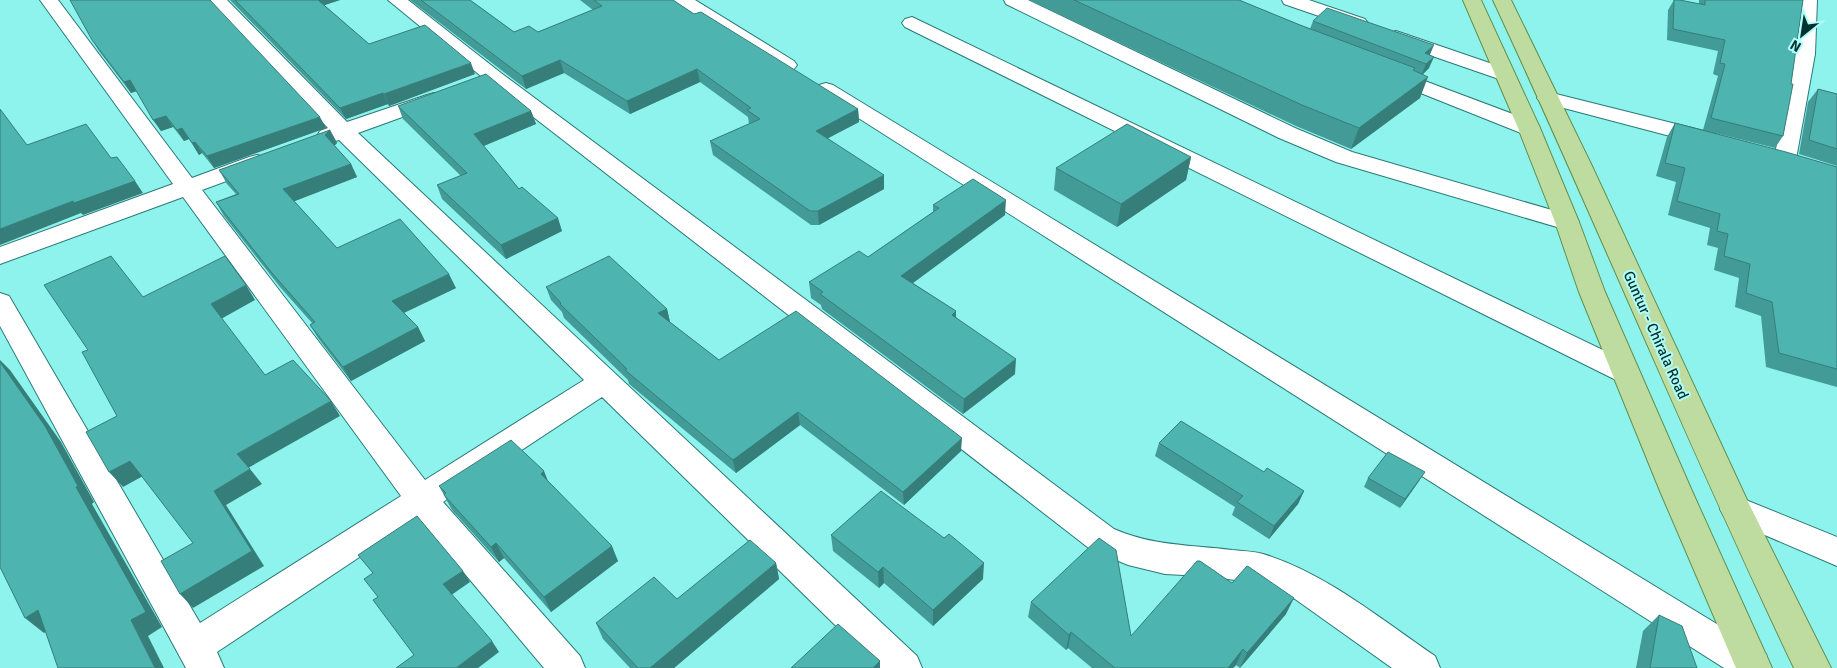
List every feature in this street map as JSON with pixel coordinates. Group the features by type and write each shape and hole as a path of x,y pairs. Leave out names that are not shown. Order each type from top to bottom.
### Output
{"main road":[{"path":"1472,0 1567,222 1592,292 1753,667"},
{"name":"Guntur - Chirala Road","path":"1502,0 1736,509 1813,668"}],"street":[{"path":"49,0 186,187 422,500 567,668"},
{"path":"217,0 343,131 904,668"},
{"path":"397,0 494,77 1102,539 1128,551 1165,559 1204,561 1261,568 1280,575 1307,588 1422,668"},
{"path":"682,0 1753,667"},
{"path":"1013,0 1287,133 1338,155 1393,173 1567,222"},
{"path":"1291,0 1503,74"},
{"path":"1784,159 1805,54 1808,0"},
{"path":"912,23 1626,372"},
{"path":"1374,67 1528,128"},
{"path":"306,144 494,77"},
{"path":"1548,98 1728,144"},
{"path":"0,256 278,154"},
{"path":"0,302 200,658 422,500 604,381"},
{"path":"1736,509 1837,552"}],"building":[{"path":"70,0 210,0 320,117 207,156 195,142 192,143 182,128 177,130 166,116 153,120 130,80 124,82 92,40"},
{"path":"235,0 318,0 369,44 425,25 471,63 340,108"},
{"path":"421,0 470,0 514,32 529,26 538,32 602,6 594,0 673,0 694,14 701,12 858,109 816,131 884,175 818,211 810,211 710,141 760,119 747,110 751,108 697,69 627,101 560,60 522,76"},
{"path":"1074,0 1239,0 1415,68 1413,70 1428,77 1359,128 1302,105"},
{"path":"1674,0 1705,5 1705,0 1803,0 1791,84 1793,84 1783,136 1711,118 1725,64 1720,63 1725,40 1673,29"},
{"path":"1327,8 1434,45 1425,53 1434,57 1426,64 1313,21"},
{"path":"486,74 531,111 474,134 519,189 522,187 558,218 501,245 437,185 467,173 398,106"},
{"path":"1818,89 1837,94 1837,149 1809,140"},
{"path":"0,109 27,145 86,124 111,158 117,157 135,181 74,203 73,201 0,229"},
{"path":"1675,123 1837,167 1837,369 1779,353 1772,302 1746,293 1750,264 1724,256 1728,234 1717,231 1720,214 1677,201 1685,168 1665,163"},
{"path":"1127,124 1191,157 1121,204 1056,168"},
{"path":"330,130 325,135 351,164 283,189 337,248 400,219 449,274 392,301 418,327 343,367 310,325 315,322 272,273 216,202 239,194 219,170"},
{"path":"973,179 1006,200 901,276 956,311 952,315 1016,359 964,399 820,294 823,292 809,282 859,251 868,257 939,208 933,205"},
{"path":"111,256 143,297 225,256 246,285 211,304 265,375 293,360 331,401 237,454 250,469 214,491 252,551 180,594 161,561 193,543 130,461 109,472 86,432 117,416 82,352 88,350 44,285"},
{"path":"609,256 667,309 658,313 719,360 796,311 962,438 903,492 798,412 733,460 625,370 627,369 560,304 546,287"},
{"path":"0,362 45,426 78,486 76,487 146,612 131,620 155,668 58,668 38,610 25,618 0,567"},
{"path":"1181,421 1264,472 1267,468 1304,491 1274,526 1237,502 1243,496 1159,443"},
{"path":"511,440 544,471 541,474 612,546 544,597 496,543 491,547 444,495 446,493 439,486"},
{"path":"1388,452 1425,472 1405,499 1368,478"},
{"path":"881,491 944,538 949,534 984,563 933,610 883,567 878,572 831,535"},
{"path":"417,516 463,571 443,584 492,641 456,668 396,668 414,655 373,600 378,597 364,579 373,573 358,555"},
{"path":"1099,538 1116,550 1131,636 1197,561 1200,561 1232,583 1247,566 1294,598 1247,653 1243,649 1228,668 1115,668 1071,632 1069,635 1031,602"},
{"path":"750,540 776,563 650,668 638,668 596,623 654,577 677,599"},
{"path":"1659,615 1682,626 1697,668 1650,668"},
{"path":"838,624 880,661 873,668 791,668"}]}
